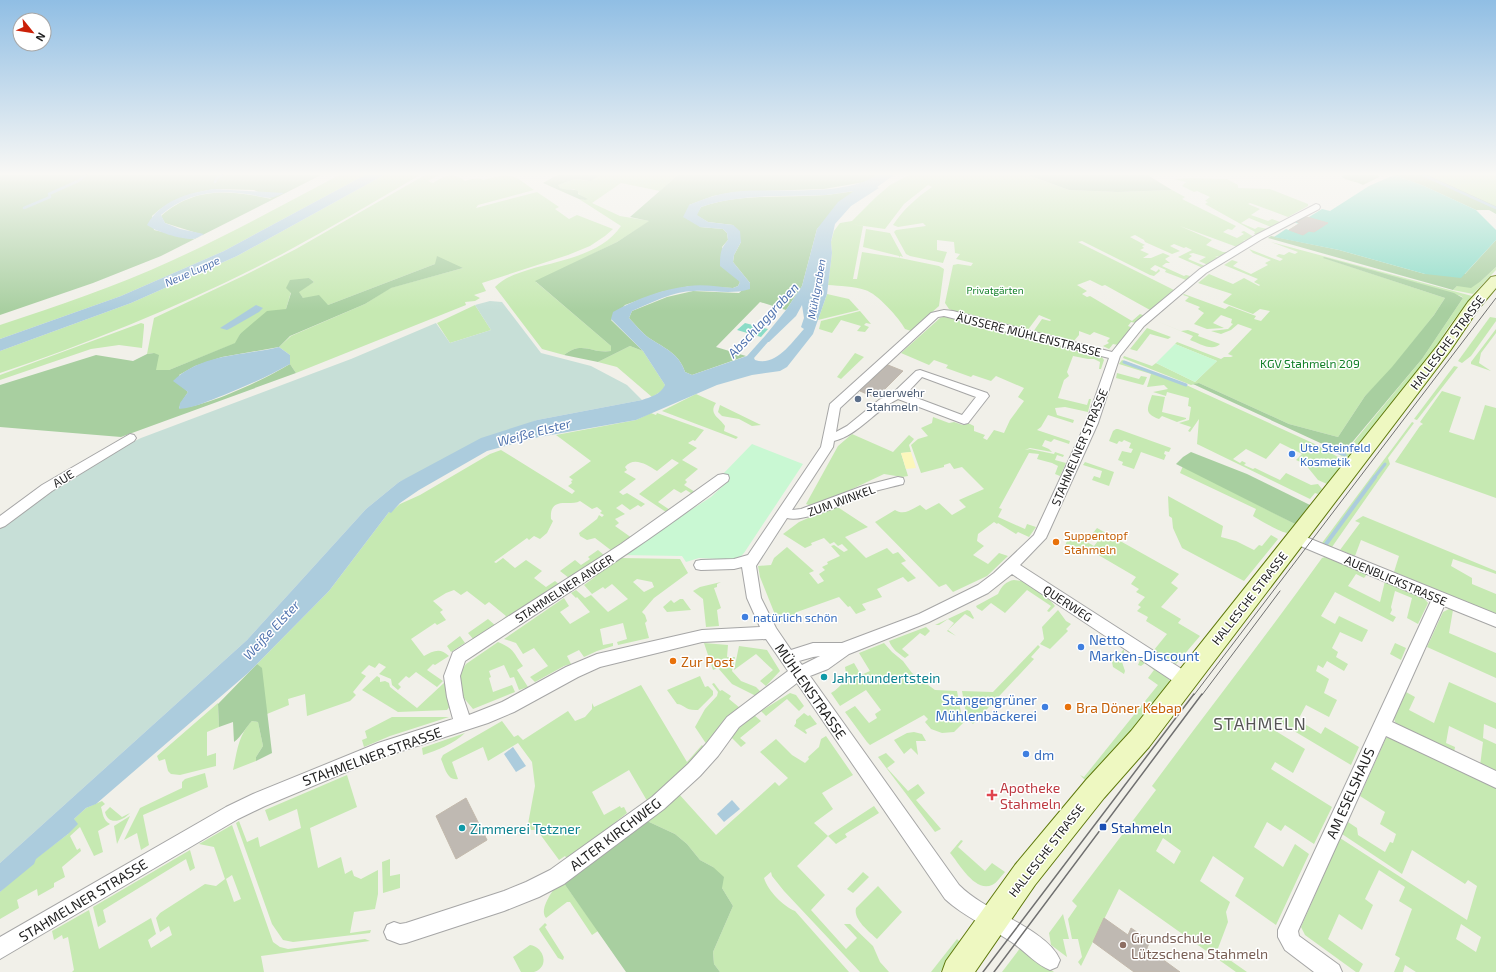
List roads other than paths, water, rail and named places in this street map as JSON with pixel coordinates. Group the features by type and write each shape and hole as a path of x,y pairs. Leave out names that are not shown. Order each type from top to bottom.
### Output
{"street":[{"name":"STAHMELNER STRASSE","path":"793,666 822,664 843,649 924,618 983,589 1011,566 1039,538 1043,530 1092,423 1114,356 1140,324 1203,271 1290,220"},
{"name":"HALLESCHE STRASSE","path":"957,972 1025,875 1095,788 1124,758 1444,348 1473,305 1496,280"},
{"name":"ÄUSSERE MÜHLENSTRASSE","path":"830,438 834,407 935,315 944,313 1114,356"},
{"path":"701,565 734,564 751,560 827,447 830,438 847,432 883,402 898,395 920,373 983,396 964,420 898,395"},
{"name":"AUE","path":"0,523 47,488 130,438"},
{"name":"STAHMELNER ANGER","path":"462,723 455,697 452,676 460,657 613,556 723,478"},
{"name":"ZUM WINKEL","path":"784,512 794,515 802,514 868,489 898,481"},
{"name":"AUENBLICKSTRASSE","path":"1296,538 1496,621"},
{"name":"MÜHLENSTRASSE","path":"751,560 749,565 754,598 770,632 952,892 978,913 1014,932 1050,960"},
{"name":"QUERWEG","path":"1011,566 1185,680"},
{"name":"AM ESELSHAUS","path":"1332,972 1292,943 1288,937 1288,930 1440,598"},
{"name":"STAHMELNER STRASSE","path":"0,949 239,809 378,751 488,715 572,672 597,661 702,636 759,634 770,632"},
{"name":"ALTER KIRCHWEG","path":"394,932 400,934 406,933 499,903 532,890 557,877 658,803 694,770 712,750 733,722 793,666"},
{"path":"1381,725 1496,780"}],"water":[{"path":"150,220 164,220 165,223 180,229 204,234 194,239 187,239 169,235 147,225"},
{"name":"Neue Luppe","path":"281,220 302,220 237,256 131,303 0,351 0,339 121,296 224,251"},
{"path":"689,220 705,220 733,225 740,231 741,242 734,255 733,262 750,283 750,289 736,292 694,291 678,293 632,311 629,318 646,336 675,356 679,360 685,372 692,375 747,356 786,310 802,286 817,229 824,220 838,220 835,224 831,242 832,253 827,294 813,334 787,367 780,371 752,375 717,385 636,420 539,437 487,451 419,490 400,503 391,513 389,512 329,591 248,673 96,804 86,808 74,819 78,824 68,834 36,859 34,864 0,892 0,863 247,640 366,509 399,482 481,438 537,420 642,400 661,391 665,385 643,351 611,319 613,312 640,299 660,292 700,285 733,288 738,286 740,282 720,266 721,252 723,246 728,240 727,233 723,229 700,227","holes":["802,305 804,318 801,327 804,329 783,352 770,360 755,360 754,358 768,342 796,316"]},
{"path":"256,305 263,308 259,312 227,330 220,328"},
{"path":"279,347 290,355 290,364 257,381 224,395 197,405 179,409 180,403 188,392 173,381 184,372 210,360"},
{"path":"513,747 526,766 516,772 504,754"},
{"path":"732,800 740,809 724,822 717,814"}],"waterway":[{"path":"1124,362 1186,385"},
{"path":"1337,452 1345,455"},
{"path":"1374,478 1385,464"},
{"path":"1326,544 1375,477"}],"tram line":[{"path":"1194,695 1496,298"},
{"path":"1202,695 1280,591"},
{"path":"983,972 1194,694"},
{"path":"994,972 1202,694"}],"place":[{"name":"Feuerwehr Stahmeln","path":"858,399"},
{"name":"Ute Steinfeld Kosmetik","path":"1292,454"},
{"name":"Suppentopf Stahmeln","path":"1056,542"},
{"name":"natürlich schön","path":"745,617"},
{"name":"Netto Marken-Discount","path":"1081,647"},
{"name":"Zur Post","path":"673,661"},
{"name":"Jahrhundertstein","path":"824,677"},
{"name":"Stangengrüner Mühlenbäckerei","path":"1045,707"},
{"name":"Bra Döner Kebap","path":"1068,707"},
{"name":"dm","path":"1026,754"},
{"name":"Apotheke Stahmeln","path":"992,795"},
{"name":"Stahmeln","path":"1103,827"},
{"name":"Zimmerei Tetzner","path":"462,828"},
{"name":"Grundschule Lützschena Stahmeln","path":"1123,945"}],"district":[{"name":"STAHMELN","path":"1260,723"}],"water label":[{"name":"Mühlgraben","path":"816,289"},
{"name":"Abschlaggraben","path":"763,320"},
{"name":"Weiße Elster","path":"534,432"},
{"name":"Weiße Elster","path":"271,630"}],"park label":[{"name":"Privatgärten","path":"995,290"},
{"name":"KGV Stahmeln 209","path":"1310,363"}]}
